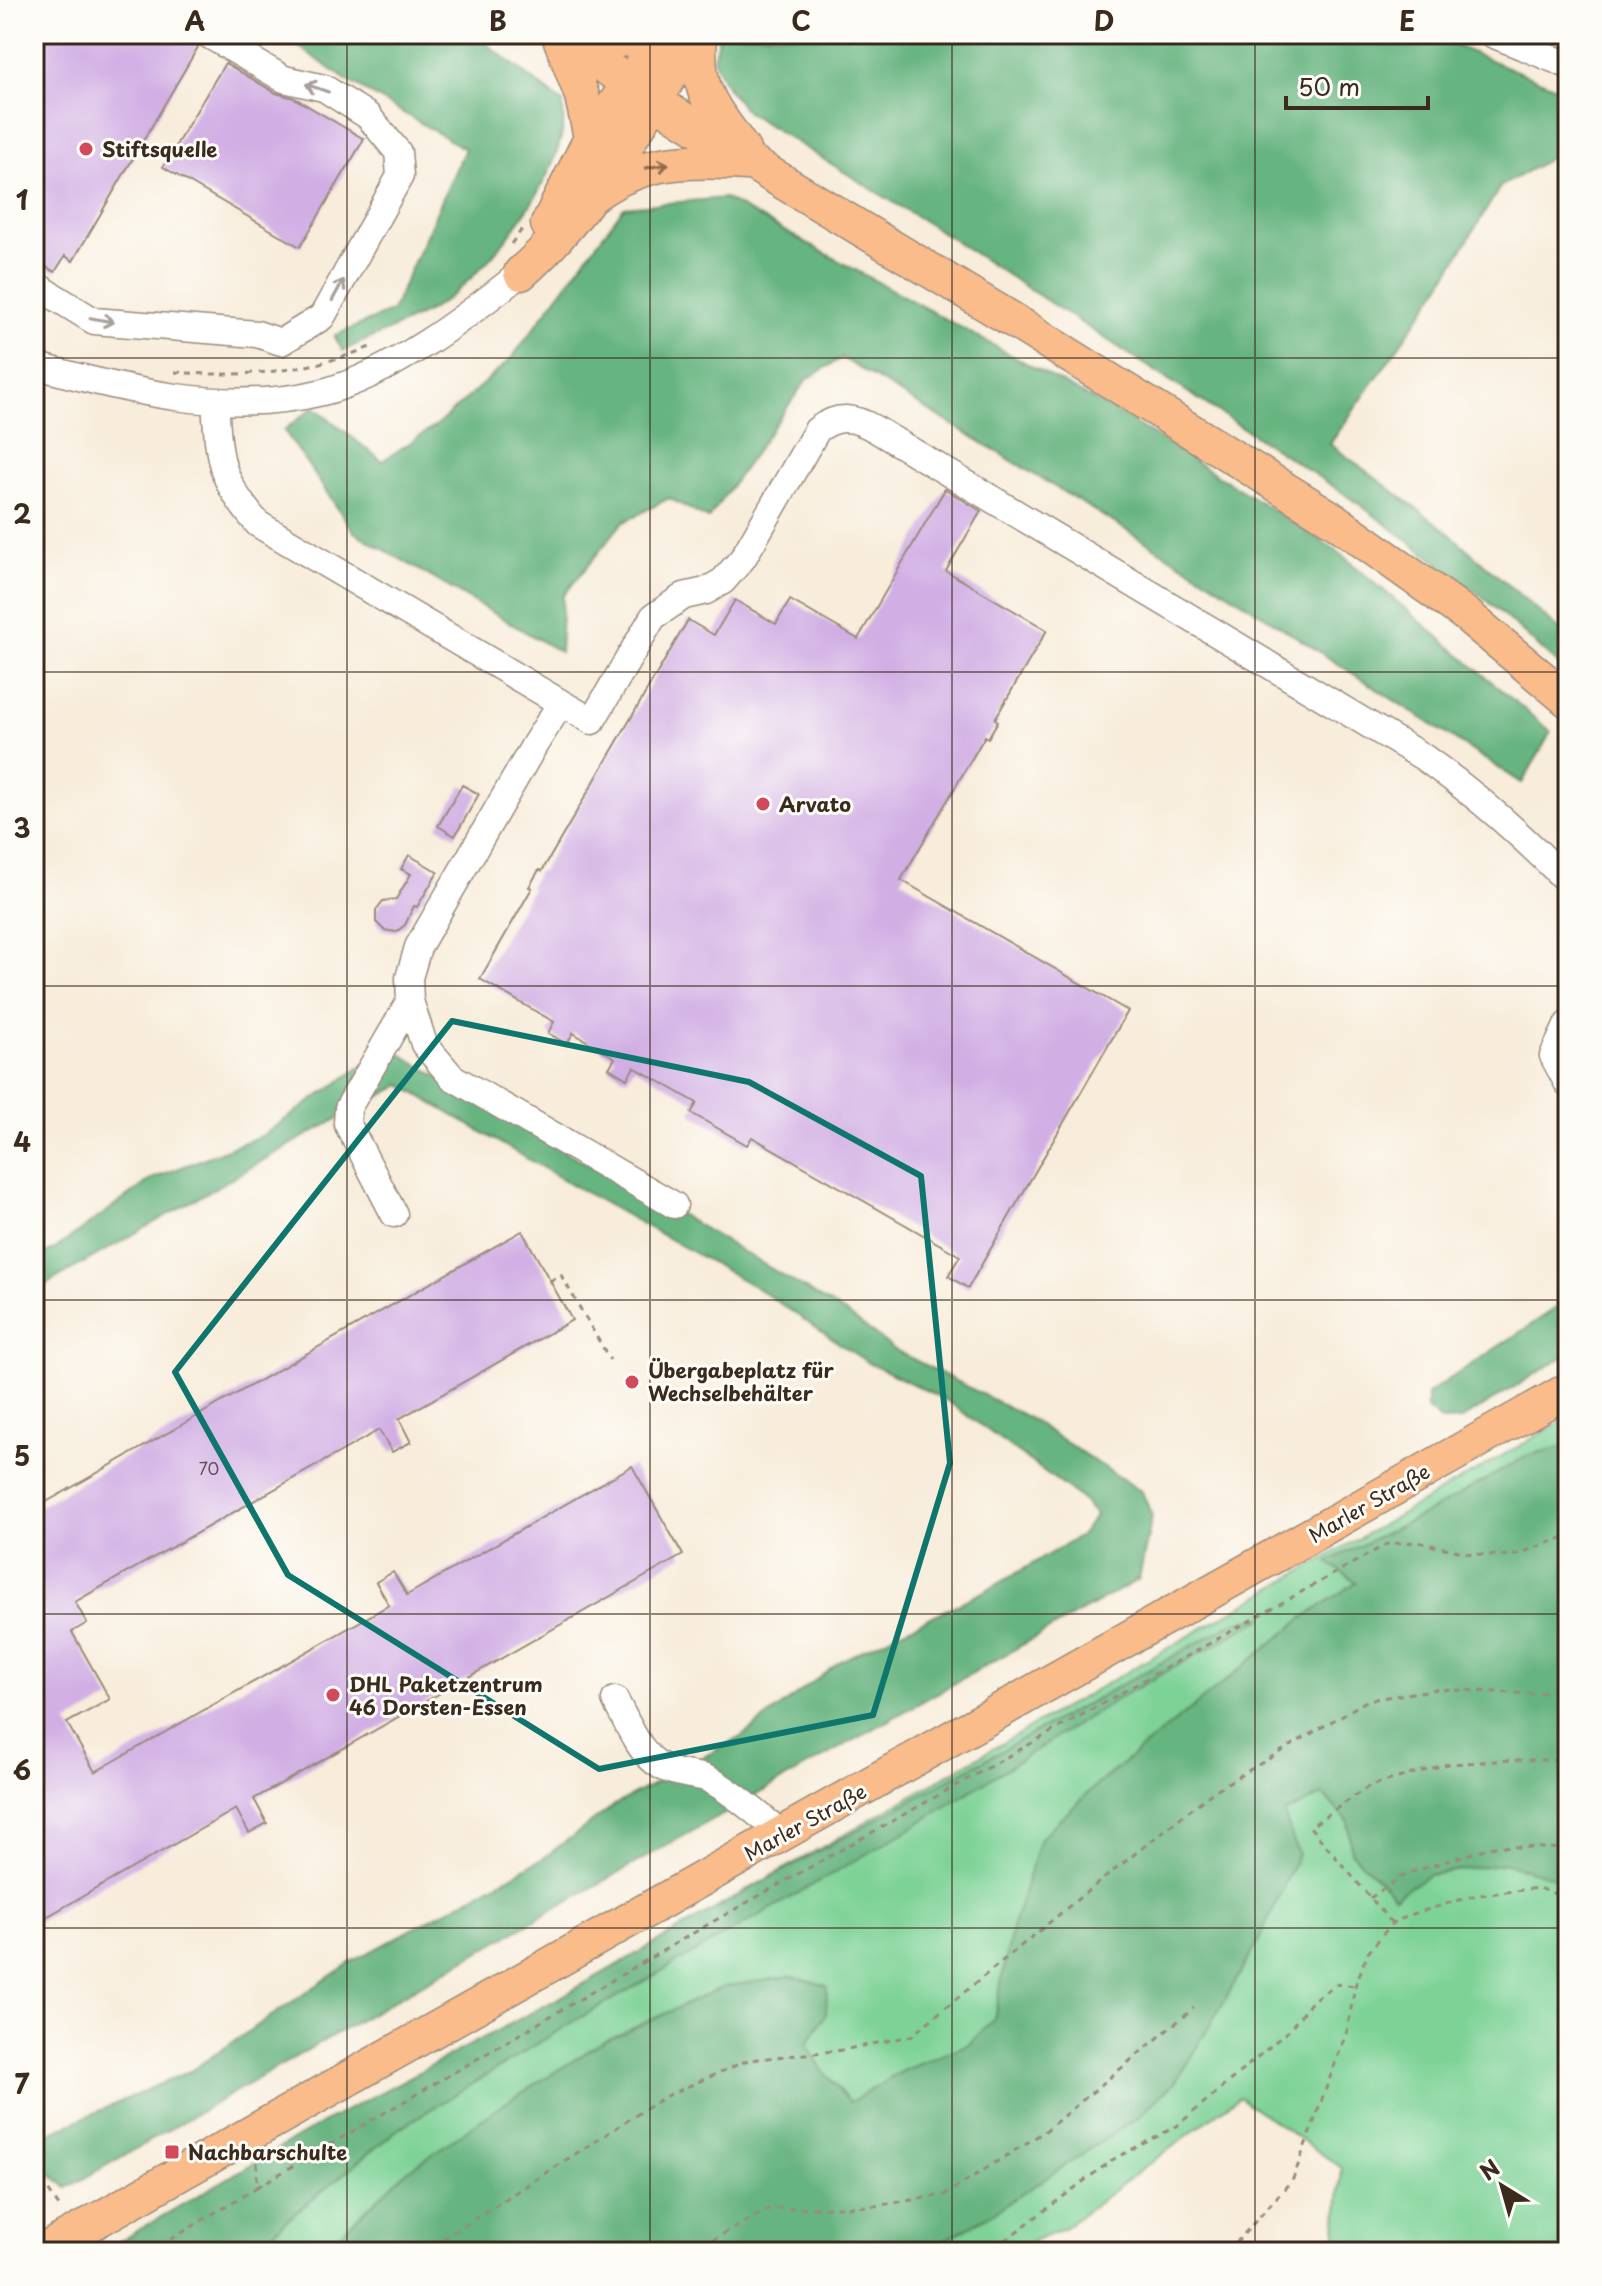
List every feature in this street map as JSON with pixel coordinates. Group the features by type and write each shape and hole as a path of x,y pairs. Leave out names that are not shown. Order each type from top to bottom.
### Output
{"main road":[{"path":"559,34 752,163 1011,319 1334,520 1464,613 1568,700"},
{"path":"559,34 582,96 591,138"},
{"path":"576,34 591,40 619,42 642,34"},
{"path":"521,273 548,249 587,199 642,92 664,34"},
{"path":"521,273 591,138 699,34"},
{"path":"699,34 698,64 703,90 752,163"},
{"path":"587,199 634,170 703,160 752,163"},
{"name":"Marler Straße","path":"41,2252 1568,1390"}],"street":[{"path":"34,284 94,321 257,334 281,342 322,317 400,176 398,152 368,116 324,88 284,79 207,34"},
{"path":"1492,34 1568,65"},
{"path":"34,365 130,389 215,402 296,397 326,391 359,378 449,328 521,273"},
{"path":"215,402 218,446 226,482 258,524 592,721 653,617 684,596 706,591 723,581 743,558 817,430 837,417 850,418 875,429 1423,757 1476,795 1568,882"},
{"path":"561,703 418,947 409,978 410,1001 424,1044 452,1077 674,1205"},
{"path":"394,1214 347,1123 348,1108 410,1001"},
{"path":"1568,1024 1553,1056 1568,1084"},
{"path":"615,1700 653,1761 665,1769 691,1777 704,1777 759,1812 782,1835"}],"path":[{"path":"550,1281 561,1275 610,1360"},
{"path":"150,2252 714,1921 1387,1544 1417,1542 1472,1554 1512,1556 1568,1536"},
{"path":"423,2252 664,2097 748,2060 843,2050 911,2036 1214,1791 1368,1700 1438,1689 1534,1694 1568,1687"},
{"path":"1392,1923 1310,1827 1369,1786 1448,1764 1568,1760"},
{"path":"1370,1898 1406,1874 1494,1846 1568,1849"},
{"path":"1228,2252 1293,2179 1347,2031 1355,1986 1368,1953 1392,1923 1473,1896 1538,1888 1568,1898"},
{"path":"984,2252 1029,2223 1112,2160 1177,2126 1288,2031 1314,1999 1337,1984 1355,1986"},
{"path":"691,2252 768,2209 874,2206 944,2195 1044,2132 1194,2008"},
{"path":"255,2132 257,2187"},
{"path":"34,2178 38,2175 77,2232"}],"highlighted area":[{"path":"452,1021 749,1082 921,1176 950,1463 873,1715 599,1769 288,1575 175,1372"}],"green space":[{"path":"281,34 474,34 563,103 563,127 546,177 514,229 494,254 452,295 432,309 343,351 334,336 392,311 465,149 345,79"},
{"path":"719,34 1427,34 1568,92 1568,150 1500,187 1434,296 1330,444 1444,529 1568,637 1568,673 1482,596 1351,498 935,228 747,112 727,88 713,59"},
{"path":"724,198 1128,419 1336,550 1551,732 1522,783 1207,579 842,358 807,379 708,519 669,498 622,523 563,596 560,652 354,532 284,430 314,407 382,461 437,425 511,359 624,207"},
{"path":"389,1047 548,1143 651,1197 847,1314 895,1350 1027,1417 1142,1492 1152,1516 1139,1579 67,2188 34,2159 34,2143 52,2132 192,2070 351,1962 542,1859 616,1804 741,1737 842,1660 991,1588 1080,1536 1096,1515 1078,1496 946,1400 867,1362 757,1288 401,1085 34,1291 34,1260 55,1249 152,1179 263,1135"},
{"path":"1568,1300 1568,1354 1460,1420 1442,1421 1427,1408 1427,1394"},
{"path":"1568,1418 1568,2252 1334,2252 1342,2168 1239,2097 1064,2228 1007,2252 118,2252"},
{"path":"1568,1445 1568,1881 1504,1863 1429,1875 1395,1896 1351,1852 1348,1821 1323,1795 1284,1813 1298,1855 1257,1944 1176,2081 1137,2118 987,2217 936,2245 887,2252 830,2248 813,2252 321,2252 406,2172 504,2104 601,2043 723,1987 790,1976 827,1986 826,2014 807,2044 823,2071 850,2102 905,2070 969,2044 994,2019 1012,1929 1040,1838 1099,1783 1302,1619 1356,1582 1327,1562 1432,1510 1529,1455"},
{"path":"1265,1617 1119,1698 905,1832 578,2019 397,2130 252,2252 101,2252 326,2121 559,1998 1235,1622"}],"building":[{"name":"Stiftsquelle","path":"34,34 186,34 198,47 73,261 65,256 55,272 34,260"},
{"path":"225,63 364,139 300,247 163,167"},
{"path":"945,489 981,511 946,571 1047,630 995,719 998,721 988,738 985,736 901,880 1128,1011 968,1288 948,1276 960,1256 752,1137 747,1145 691,1113 697,1103 634,1067 627,1079 609,1068 615,1058 573,1033 567,1044 548,1033 554,1022 480,979 532,888 529,887 539,870 542,871 688,620 714,635 735,600 776,624 790,600 858,639"},
{"path":"462,785 479,794 455,836 438,826"},
{"path":"409,855 438,872 417,907 414,906 405,925 396,932 384,930 376,922 376,910 383,901 396,899 411,874 401,869"},
{"path":"522,1231 572,1320 399,1419 411,1442 392,1452 379,1430 75,1602 87,1623 72,1632 110,1699 67,1723 95,1772 389,1605 376,1582 393,1572 407,1595 632,1466 683,1555 254,1799 267,1823 249,1833 236,1809 34,1924 34,1509"}],"place":[{"name":"Stiftsquelle","path":"86,149"},
{"name":"Arvato","path":"763,804"},
{"name":"Übergabeplatz für Wechselbehälter","path":"632,1382"},
{"name":"DHL Paketzentrum 46 Dorsten-Essen","path":"333,1695"},
{"name":"Nachbarschulte","path":"172,2152"}]}
